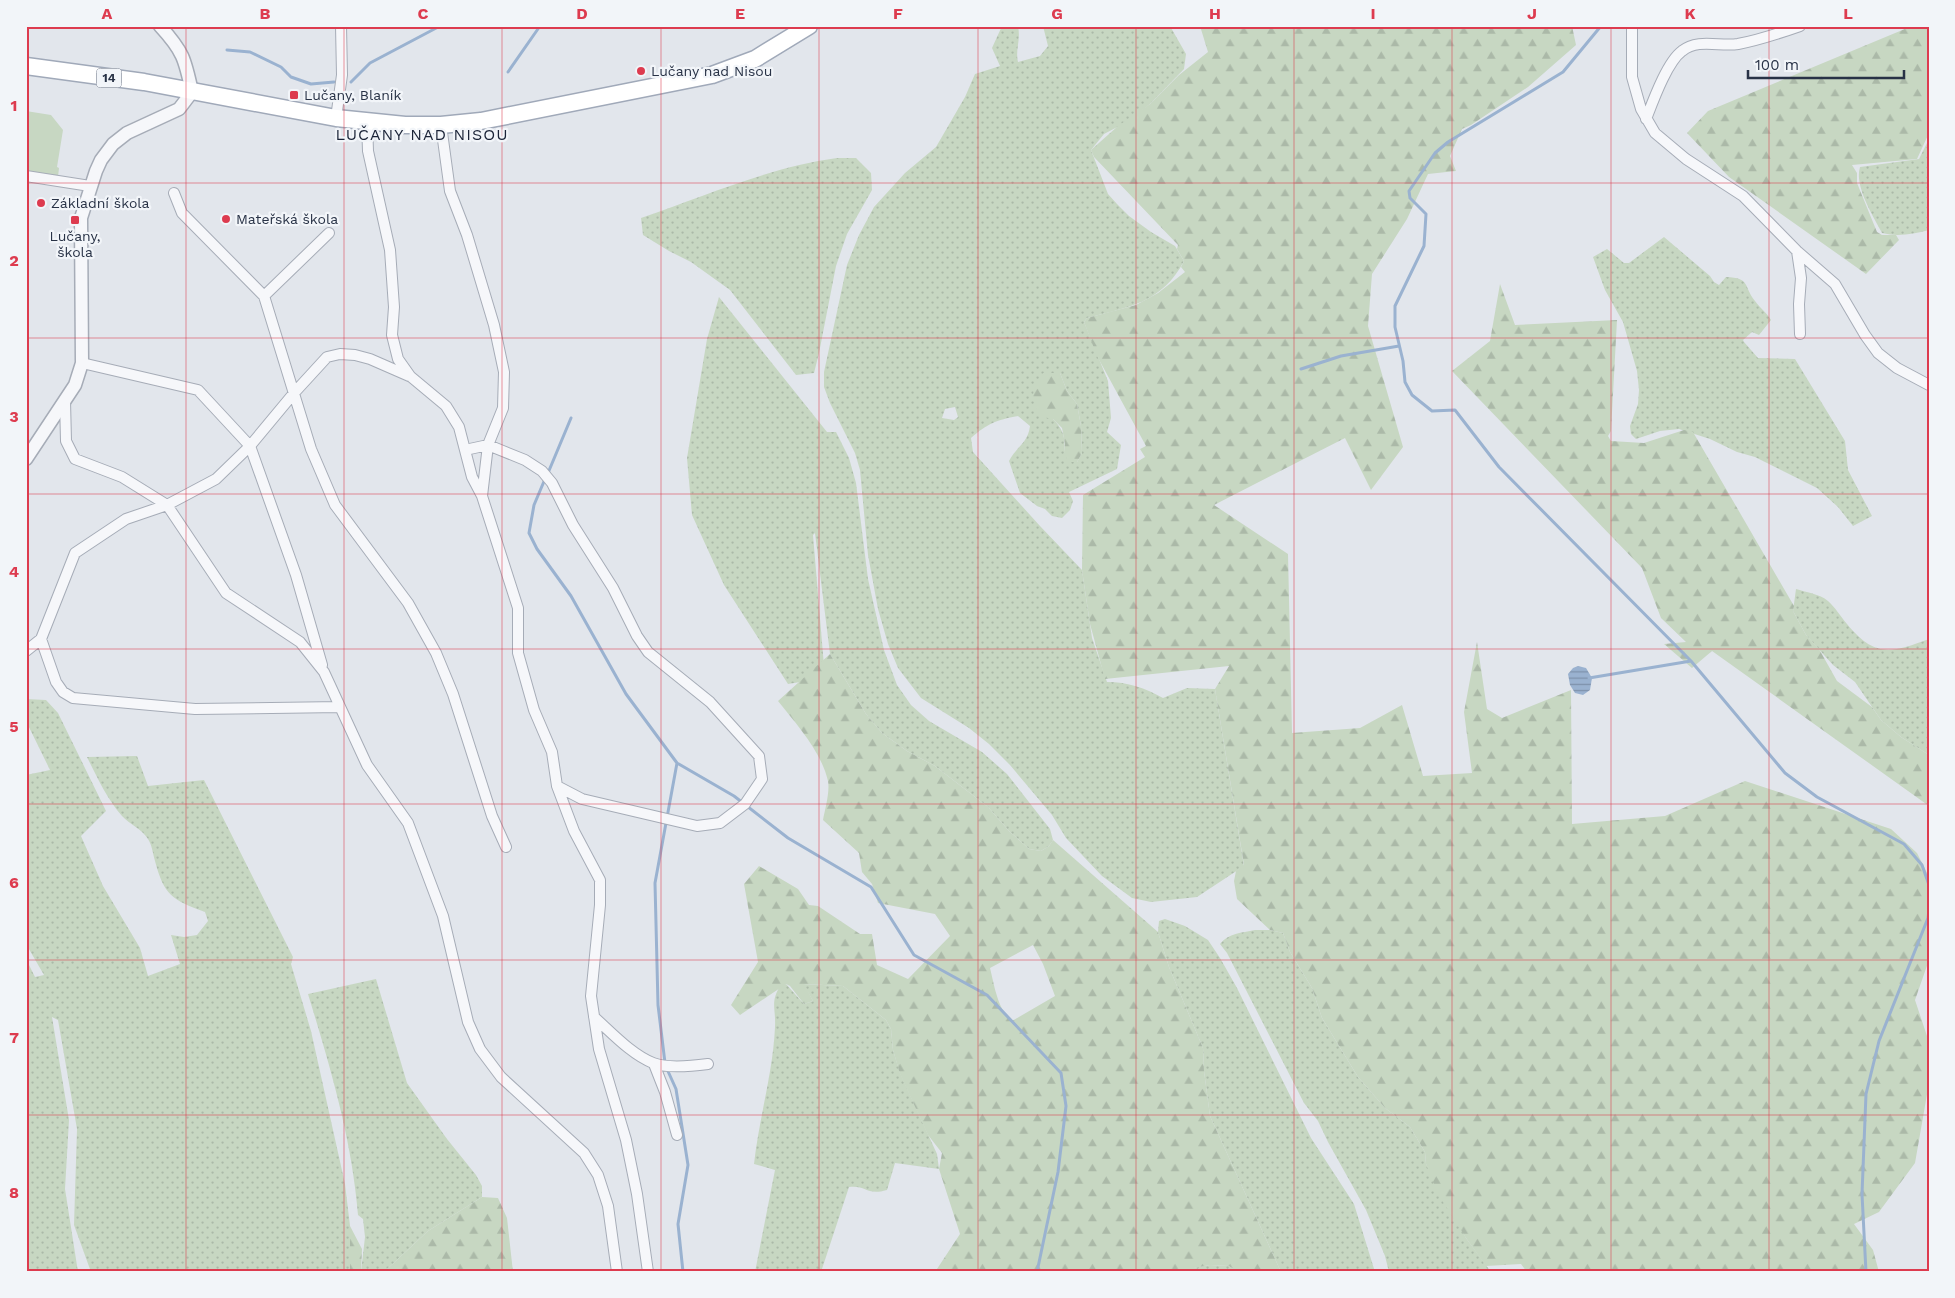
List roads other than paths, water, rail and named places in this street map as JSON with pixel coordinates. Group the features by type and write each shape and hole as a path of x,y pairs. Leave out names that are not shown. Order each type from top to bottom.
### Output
{"main road":[{"name":"14","path":"26,66 144,82 336,118 405,125 441,125 481,121 712,75 755,59 809,26"}],"street":[{"path":"26,459 75,385 82,363 82,218 90,186 101,160 114,144 127,133 179,109 192,92 186,61 176,43 160,26"},
{"path":"336,118 342,75 342,26"},
{"path":"1632,26 1632,77 1641,109 1655,133 1686,159 1743,196 1797,251 1835,284 1865,336 1878,353 1897,368 1929,385"},
{"path":"1646,118 1664,76 1681,51 1695,45 1735,44 1772,36 1800,26"},
{"path":"367,122 368,151 390,250 394,307 392,335 398,359 410,376 446,406 459,427 472,477 482,496 518,608 518,653 534,710 552,752 557,786 574,831 600,880 600,905 591,996 599,1049 626,1140 648,1272"},
{"path":"441,125 450,191 467,235 494,325 504,372 502,408 488,445 482,496"},
{"path":"26,176 90,186"},
{"path":"174,193 182,213 264,296 311,449 335,505 408,603 436,652 453,694 492,816 506,847"},
{"path":"264,296 329,233"},
{"path":"1797,251 1801,278 1798,304 1800,334"},
{"path":"26,652 42,639 75,553 126,519 167,505 216,479 250,446 294,393 327,358 340,354 370,359 410,376"},
{"path":"82,363 198,390 250,446 296,575 324,672 367,764 408,823 443,916 468,1022 480,1049 501,1077 584,1153 598,1175 608,1206 617,1272"},
{"path":"65,401 66,441 75,459 122,477 167,505 226,593 300,642 324,672"},
{"path":"465,450 488,445 525,460 542,471 552,484 573,525 613,588 637,636 648,652 710,702 759,756 762,779 745,804 720,823 697,826 582,799 557,786"},
{"path":"42,639 56,682 63,692 73,698 195,709 340,707"},
{"path":"594,1018 629,1048 654,1064 686,1067 708,1064"},
{"path":"654,1064 665,1092 677,1135"}],"water":[{"path":"1578,666 1586,668 1592,678 1590,690 1583,695 1575,693 1570,685 1568,674 1573,668"}],"waterway":[{"path":"351,82 370,63 440,26"},
{"path":"508,72 540,26"},
{"path":"1601,26 1563,72 1448,142 1435,153 1409,191 1410,198 1426,214 1424,246 1395,306 1395,327 1403,361 1405,382 1412,395 1432,411 1455,410 1499,467 1691,661 1785,773 1817,797 1904,844 1922,865 1929,885"},
{"path":"227,50 250,52 281,67 291,77 311,84 334,82"},
{"path":"1301,369 1341,356 1399,346"},
{"path":"548,473 571,418"},
{"path":"545,479 534,505 529,533 537,549 571,596 626,694 677,763 734,796 788,838 871,887 914,955 987,995 1061,1073 1066,1106 1058,1172 1037,1272"},
{"path":"1589,678 1691,661"},
{"path":"665,1063 658,1005 655,883 677,763"},
{"path":"1866,1272 1862,1194 1866,1094 1879,1041 1928,918 1929,910"},
{"path":"667,1069 676,1089 688,1165 678,1224 683,1272"}],"place":[{"name":"Lučany nad Nisou","path":"641,71"},
{"name":"Lučany, Blaník","path":"294,95"},
{"name":"Základní škola","path":"41,203"},
{"name":"Mateřská škola","path":"226,219"},
{"name":"Lučany, škola","path":"75,220"}],"district":[{"name":"LUČANY NAD NISOU","path":"422,134"}]}
